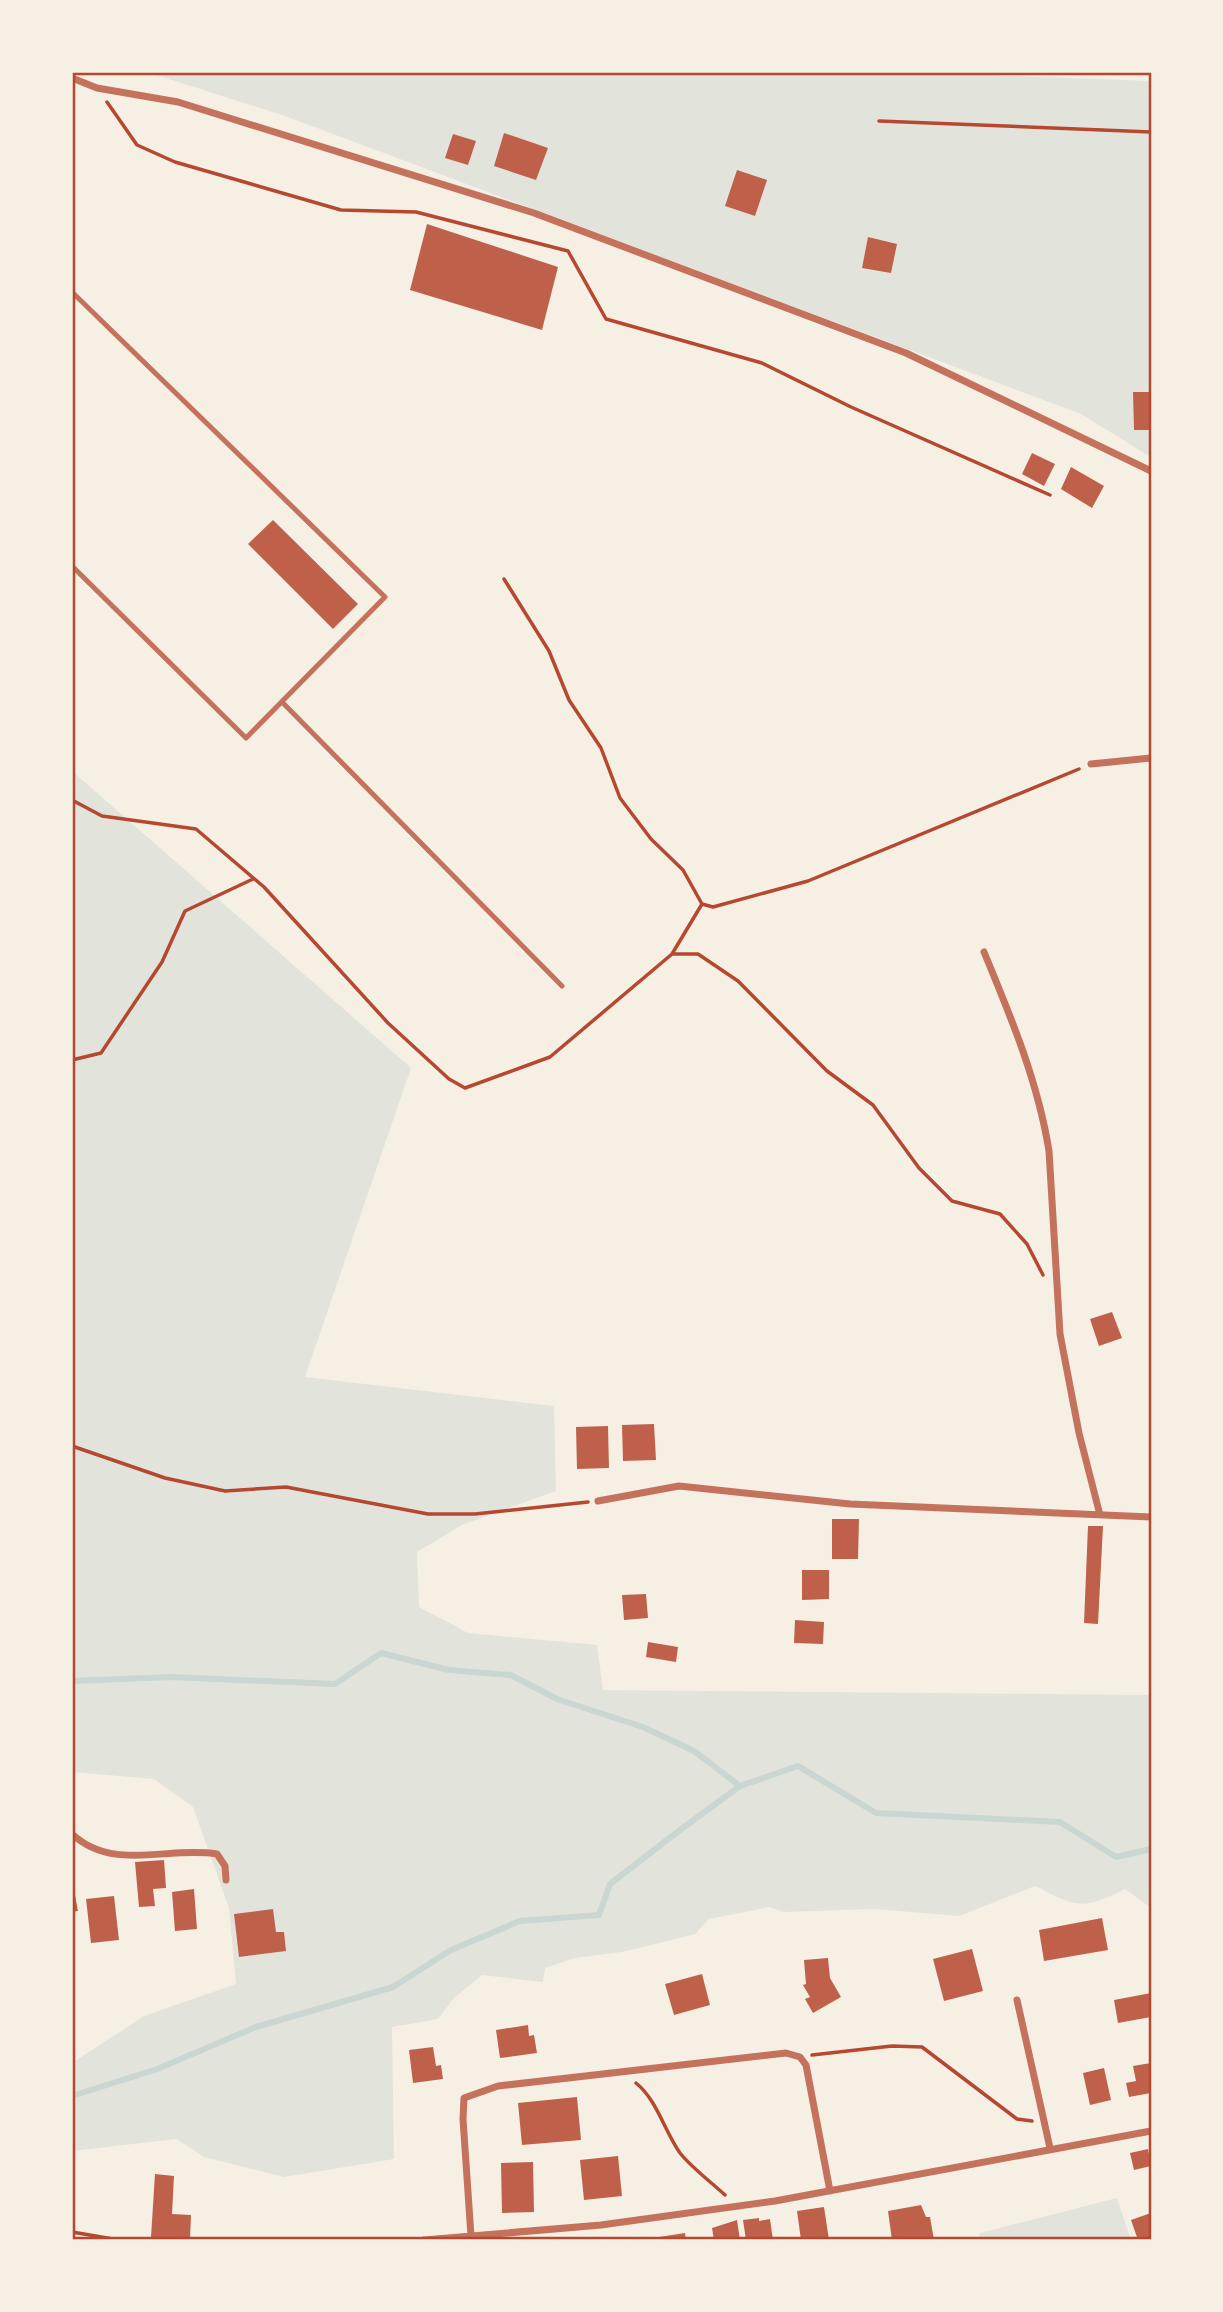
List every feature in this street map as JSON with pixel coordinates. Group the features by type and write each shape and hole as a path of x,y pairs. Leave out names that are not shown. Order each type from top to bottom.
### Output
{"street":[{"path":"72,78 97,88 178,102 534,213 906,353 1151,471"},
{"path":"1091,764 1151,758"},
{"path":"984,952 1019,1034 1045,1122 1060,1334 1079,1433 1100,1515"},
{"path":"598,1502 679,1486 850,1504 1151,1517"},
{"path":"72,1834 101,1854 142,1857 194,1850 217,1854 225,1866 226,1880"},
{"path":"1017,2000 1050,2148"},
{"path":"471,2236 464,2098 498,2086 786,2053 800,2057 806,2065 830,2191"},
{"path":"424,2240 601,2225 737,2206 1151,2131"}],"lane":[{"path":"72,292 385,597 246,738 72,566"},
{"path":"283,703 562,986"}],"path":[{"path":"97,88 138,145 175,162 341,210 416,212 568,251 606,319 762,363 851,407 1050,495"},
{"path":"879,121 1151,132"},
{"path":"504,579 549,651 569,700 601,748 620,798 651,839 683,870 702,904 713,907 808,881 1091,764"},
{"path":"72,800 102,816 196,829 254,878 331,956 388,1023 449,1079 465,1088 550,1057 672,954 702,904"},
{"path":"72,1060 101,1053 162,962 185,911 254,878"},
{"path":"672,954 698,954 738,981 827,1071 873,1105 919,1168 952,1201 1000,1214 1027,1244 1046,1281"},
{"path":"72,1446 165,1478 225,1491 286,1487 428,1514 475,1514 598,1502"},
{"path":"800,2057 892,2046 922,2047 1017,2119 1044,2119"},
{"path":"623,2072 649,2094 661,2122 681,2155 737,2206"},
{"path":"72,2232 119,2240"}],"shaded area":[{"path":"147,72 902,72 1151,81 1151,457 1081,414 285,116"},
{"path":"72,771 411,1068 305,1377 554,1406 556,1491 462,1525 417,1552 419,1607 468,1633 597,1645 603,1690 1151,1695 1151,1908 1125,1889 1099,1900 1080,1904 1061,1899 1035,1886 959,1916 874,1909 783,1912 770,1907 709,1919 695,1934 622,1952 575,1958 545,1968 543,1982 482,1975 454,1998 438,2019 392,2027 394,2159 284,2177 204,2157 177,2139 72,2151 72,2063 144,2016 236,1984 229,1908 193,1807 154,1779 72,1772"},
{"path":"1117,2198 1131,2240 978,2240 980,2233"}],"building":[{"path":"504,133 548,148 536,180 494,166"},
{"path":"453,134 476,141 468,165 445,158"},
{"path":"737,170 767,180 755,216 725,206"},
{"path":"427,224 558,267 542,330 410,290"},
{"path":"868,237 897,244 891,273 862,268"},
{"path":"1133,392 1151,392 1151,430 1134,430"},
{"path":"1032,453 1055,464 1044,486 1022,474"},
{"path":"1071,467 1104,486 1092,508 1061,489"},
{"path":"273,520 358,604 333,629 248,544"},
{"path":"1112,1312 1122,1338 1099,1346 1090,1319"},
{"path":"654,1424 656,1460 623,1461 622,1425"},
{"path":"608,1426 609,1468 577,1469 576,1427"},
{"path":"832,1519 859,1519 858,1559 832,1559"},
{"path":"1088,1526 1103,1526 1098,1624 1084,1623"},
{"path":"802,1570 829,1570 829,1599 802,1600"},
{"path":"646,1594 648,1618 624,1620 622,1595"},
{"path":"795,1620 824,1622 823,1644 794,1643"},
{"path":"648,1642 678,1647 676,1662 646,1657"},
{"path":"164,1860 166,1888 153,1889 155,1906 139,1907 135,1862"},
{"path":"72,1879 78,1911 72,1912"},
{"path":"194,1889 197,1929 175,1931 172,1892"},
{"path":"114,1896 119,1940 91,1943 86,1899"},
{"path":"273,1909 276,1932 284,1932 286,1951 239,1957 234,1914"},
{"path":"1102,1918 1108,1950 1044,1961 1039,1930"},
{"path":"972,1949 983,1991 944,2001 933,1959"},
{"path":"828,1958 830,1978 841,1997 813,2013 805,1999 810,1997 803,1985 806,1984 804,1960"},
{"path":"702,1974 710,2005 674,2015 665,1984"},
{"path":"1151,1993 1151,2017 1118,2023 1114,2000"},
{"path":"528,2025 529,2036 534,2035 537,2053 500,2058 496,2030"},
{"path":"433,2047 436,2066 441,2065 443,2079 413,2083 409,2050"},
{"path":"1151,2063 1151,2093 1129,2097 1126,2083 1136,2081 1133,2066"},
{"path":"1104,2068 1111,2100 1090,2105 1083,2073"},
{"path":"577,2097 581,2140 522,2145 518,2103"},
{"path":"1148,2149 1151,2166 1134,2170 1130,2153"},
{"path":"618,2156 622,2196 584,2200 580,2160"},
{"path":"533,2162 534,2212 502,2213 501,2163"},
{"path":"155,2174 174,2176 172,2214 191,2215 190,2239 151,2237"},
{"path":"921,2205 926,2217 930,2217 934,2240 892,2240 888,2211"},
{"path":"824,2207 829,2240 801,2240 797,2211"},
{"path":"1151,2213 1151,2240 1138,2240 1131,2220"},
{"path":"759,2218 759,2221 770,2219 773,2240 746,2240 743,2220"},
{"path":"737,2220 740,2240 714,2240 712,2228"},
{"path":"685,2233 686,2240 660,2240 659,2237"}],"waterway":[{"path":"72,1681 171,1677 335,1684 381,1653 449,1670 511,1675 557,1699 643,1727 694,1751 740,1786"},
{"path":"72,2096 157,2069 256,2027 393,1987 451,1950 520,1921 599,1915 610,1884 680,1830 740,1786 798,1766 876,1813 1060,1822 1116,1857 1151,1849"}]}
